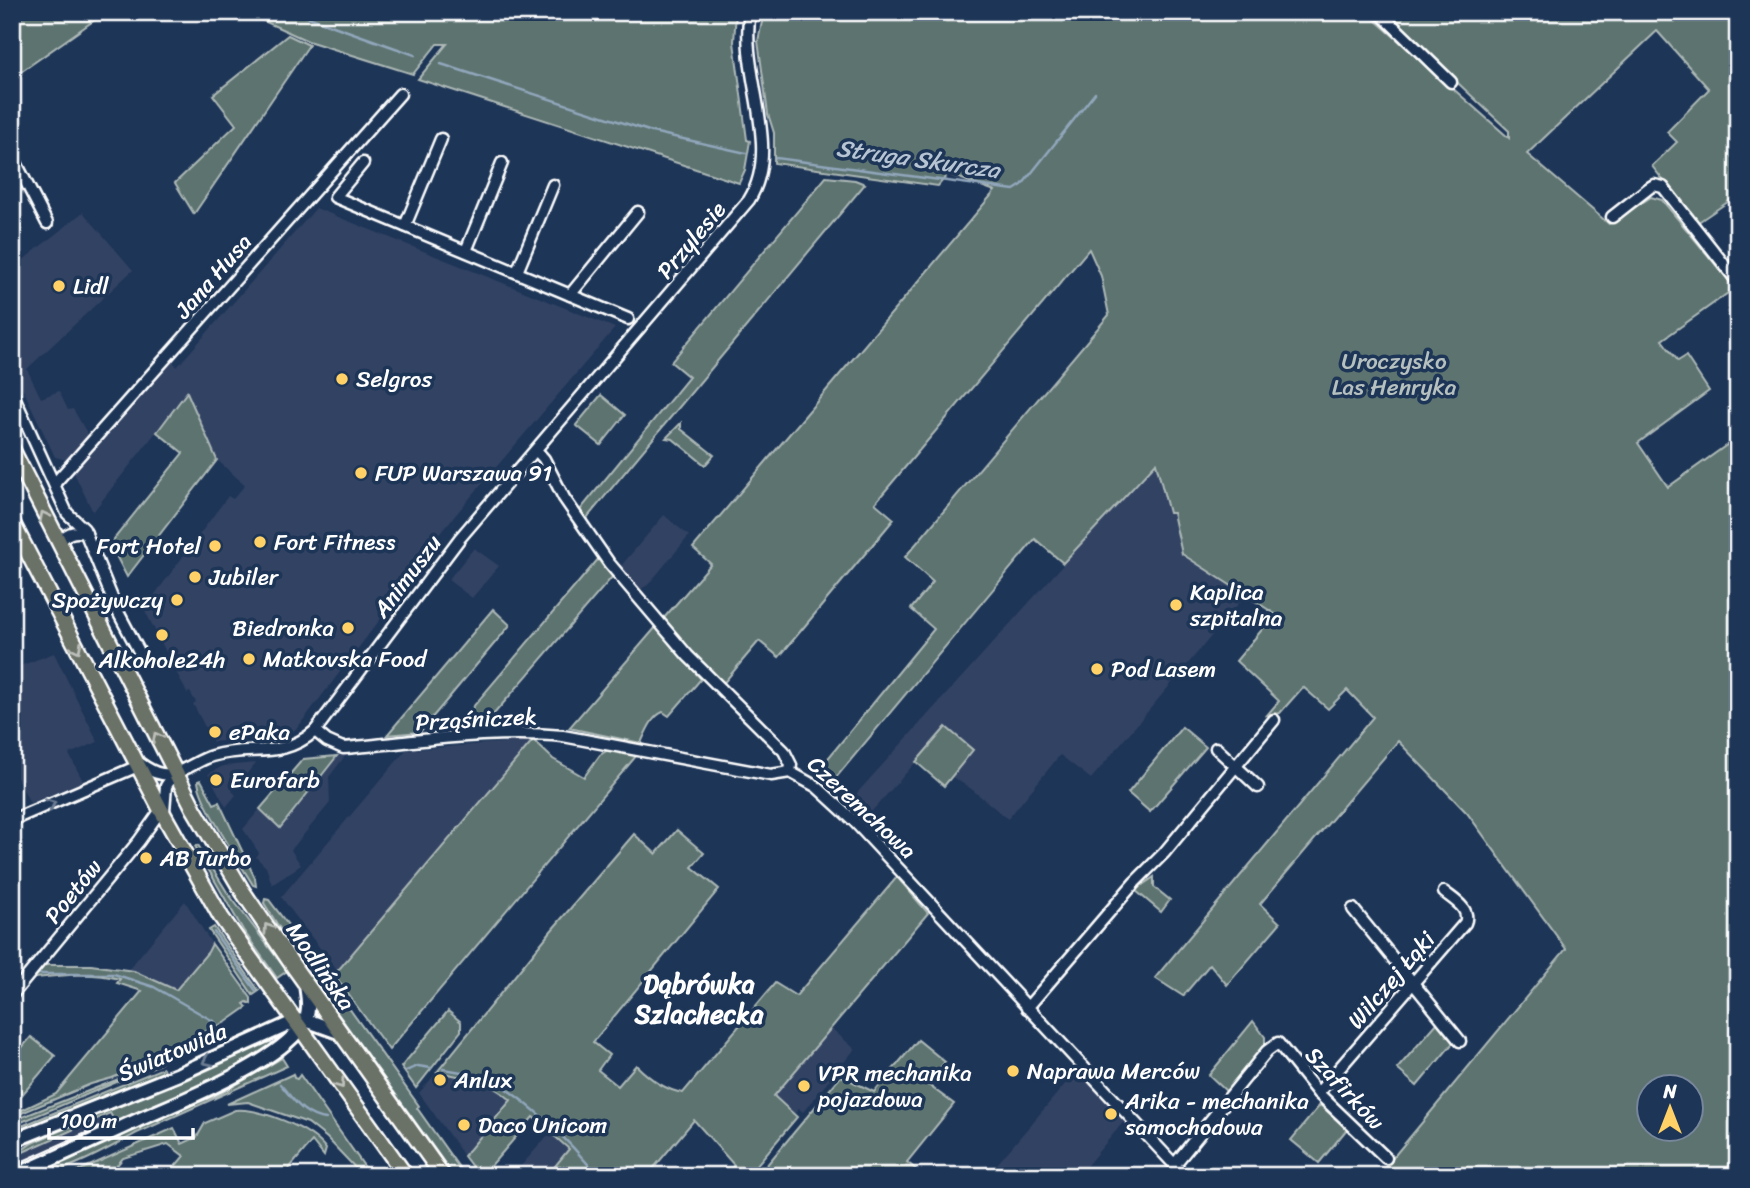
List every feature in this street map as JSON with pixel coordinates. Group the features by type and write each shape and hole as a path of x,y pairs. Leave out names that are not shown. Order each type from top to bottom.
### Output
{"main road":[{"name":"Modlińska","path":"12,449 61,541 175,773 243,892 339,1032 443,1176"},
{"path":"12,522 136,763 221,917 279,998 301,1023 317,1051 406,1176"}],"street":[{"name":"Przylesie","path":"536,450 664,302 758,186 763,153 748,45 750,12"},
{"path":"1379,12 1451,82"},
{"name":"Jana Husa","path":"55,483 400,94"},
{"path":"405,226 441,139"},
{"path":"12,155 47,223"},
{"path":"363,163 335,197 628,319"},
{"path":"466,251 502,163"},
{"path":"517,272 553,185"},
{"path":"1612,217 1649,188 1663,187 1738,282"},
{"path":"570,295 638,212"},
{"path":"12,392 67,513 86,533 117,610 142,657"},
{"name":"Animuszu","path":"315,731 460,538 536,450"},
{"name":"Czeremchowa","path":"536,450 544,459 564,498 609,563 688,656 784,751 791,765 790,772 811,782 855,821 1185,1176"},
{"path":"61,541 67,513"},
{"path":"61,541 77,531 86,533"},
{"path":"1027,1008 1135,881 1164,853 1274,720"},
{"path":"12,820 136,763 160,774 175,773 214,755 291,747 315,731"},
{"name":"Prząśniczek","path":"315,731 327,741 343,748 508,734 540,734 771,775 790,772"},
{"path":"1216,748 1258,787"},
{"path":"163,813 166,786 175,773"},
{"name":"Poetów","path":"12,995 163,813"},
{"name":"Wilczej Łąki","path":"1318,1093 1414,985 1468,917 1462,907 1444,892"},
{"path":"1353,909 1460,1041"},
{"path":"306,985 308,1006 301,1023 339,1032"},
{"path":"269,1032 280,1018 279,998"},
{"name":"Światowida","path":"12,1141 179,1074 269,1032 301,1023"},
{"name":"Światowida","path":"14,1176 230,1078 279,1048 301,1023"},
{"path":"279,1048 291,1043 302,1043 317,1051"},
{"name":"Szafirków","path":"1175,1164 1267,1051 1278,1043 1318,1093 1386,1158"}],"shaded area":[{"name":"Selgros","path":"316,208 615,328 412,566 406,577 408,583 298,727 292,732 276,736 213,742 193,704 196,702 190,692 187,693 144,609 228,496 233,499 245,485 217,460 187,393 93,512 74,473 173,361 177,367"},
{"path":"83,212 133,270 27,369 41,398 59,391 68,410 73,409 90,438 70,461 55,457 12,366 12,269"},
{"path":"1156,462 1169,513 1173,512 1182,554 1246,595 1091,779 1060,755 1008,819 970,788 952,777 944,786 916,762 864,820 847,804"},
{"path":"664,515 689,536 648,585 639,590 620,567"},
{"path":"474,548 499,566 472,598 448,580"},
{"path":"54,653 98,742 69,754 83,781 30,803 12,768 12,669"},
{"path":"533,740 338,972 281,897 406,750"},
{"path":"346,755 329,777 330,803 291,850 301,865 272,885 266,867 256,857 259,853 243,829 260,809 281,828 337,756"},
{"path":"256,763 232,791 236,795 226,807 208,774 223,766"},
{"path":"185,901 212,944 208,952 176,990 128,970"},
{"name":"VPR mechanika pojazdowa","path":"831,1028 855,1049 803,1112 799,1109 794,1114 774,1097"},
{"path":"1077,1070 1126,1119 1078,1176 987,1176"},
{"path":"437,1072 490,1085 512,1100 464,1156 419,1093"},
{"path":"99,1118 103,1127 12,1171 12,1157"},
{"path":"550,1133 569,1149 547,1176 512,1176"}],"green space":[{"path":"29,12 106,12 12,78 12,23"},
{"path":"244,12 736,12 734,42 747,140 750,141 745,170 739,183 418,79 447,44 437,44 413,74 308,41"},
{"name":"Uroczysko Las Henryka","path":"764,12 1366,12 1509,138 1509,131 1386,12 1738,12 1738,195 1697,223 1652,166 1677,142 1667,132 1709,89 1657,31 1527,154 1609,224 1651,197 1662,200 1735,288 1662,340 1678,361 1686,356 1709,391 1638,443 1668,487 1738,437 1738,1176 1396,1176 1386,1166 1566,949 1467,813 1398,741 1260,904 1280,923 1227,985 1210,964 1183,996 1155,978 1373,717 1347,690 1328,709 1303,687 1280,713 1267,715 1279,701 1236,661 1275,614 1182,554 1173,513 1169,513 1156,463 1063,563 1035,539 829,786 816,773 934,629 911,609 933,582 905,557 1109,315 1101,276 1089,249 875,503 894,519 779,657 759,641 722,685 663,619 711,564 693,548 995,191 948,174 938,186 774,163 774,133 768,114 758,41"},
{"path":"288,35 309,45 194,214 175,183 236,125 213,95"},
{"path":"826,177 855,180 865,184 586,519 580,510 689,377 671,362"},
{"path":"187,392 217,460 127,577 110,544 183,453 157,432"},
{"path":"601,395 625,415 601,445 576,425"},
{"path":"681,423 681,429 714,455 705,465 673,439 666,438"},
{"path":"600,557 613,576 481,729 455,728"},
{"path":"493,609 510,625 420,732 387,735"},
{"path":"656,627 701,679 669,716 663,712 656,717 641,743 569,728"},
{"path":"946,727 973,750 944,786 916,762"},
{"path":"1182,727 1206,747 1150,812 1128,793"},
{"path":"533,740 553,759 584,777 600,755 608,750 637,755 389,1050 334,975"},
{"path":"337,756 280,828 260,809 303,759"},
{"path":"201,780 214,804 219,802 255,878 256,886 205,803 198,781"},
{"path":"677,830 704,853 692,867 719,889 593,1042 609,1055 598,1070 618,1086 636,1065 657,1083 683,1093 775,983 796,996 897,877 928,913 774,1096 797,1117 755,1167 761,1172 841,1076 874,1092 918,1040 945,1062 927,1084 954,1104 907,1162 924,1176 725,1176 734,1165 694,1120 647,1176 591,1176 586,1170 581,1176 547,1176 569,1149 533,1117 482,1176 479,1176 464,1156 511,1100 486,1084 437,1072 634,834 656,854"},
{"path":"198,845 227,892 287,971 277,978 243,930 195,846"},
{"path":"1154,877 1154,887 1170,900 1161,912 1135,890"},
{"path":"265,899 269,900 310,954 300,961 264,903"},
{"path":"214,927 259,991 253,995 209,930"},
{"path":"212,944 251,998 251,1004 247,1002 244,1004 247,1007 226,1022 181,1043 159,1059 12,1117 12,1059 31,1037 55,1056 15,1103 22,1110 56,1094 142,991 117,983 120,979 99,975 35,978 43,965 91,965 134,971 176,990"},
{"path":"316,967 321,969 419,1106 417,1108 465,1176 454,1176 308,972"},
{"path":"448,1011 461,1022 461,1031 416,1088 401,1067"},
{"path":"1253,1021 1265,1037 1265,1046 1227,1092 1209,1075"},
{"path":"1437,1023 1453,1043 1417,1086 1397,1069"},
{"path":"269,1040 273,1045 226,1073 17,1168 115,1122 110,1113 12,1157 32,1143"},
{"path":"282,1058 287,1066 137,1133 69,1167 42,1175 33,1174 161,1116 218,1095"},
{"path":"162,1062 160,1064 12,1126 12,1121"},
{"path":"163,1068 165,1073 12,1134 12,1130"},
{"path":"293,1074 297,1079 300,1075 371,1176 363,1176 327,1138 308,1123 248,1102 227,1104"},
{"path":"1320,1105 1347,1129 1319,1163 1291,1140"},
{"path":"235,1110 258,1112 297,1127 319,1141 326,1149 324,1156 312,1141 283,1176 167,1176 184,1156 168,1144 123,1158 108,1176 67,1176 174,1128 182,1144 197,1137 205,1123"}],"waterway":[{"name":"Struga Skurcza","path":"294,12 415,55"},
{"name":"Struga Skurcza","path":"441,64 652,132 746,153"},
{"name":"Struga Skurcza","path":"776,158 1014,190 1022,185 1095,93"},
{"path":"214,932 256,991"},
{"path":"37,974 114,974 154,987 215,1022"},
{"path":"12,979 16,978"},
{"path":"406,1071 418,1066 431,1068"},
{"path":"443,1069 485,1077 511,1092 551,1125 598,1176"},
{"path":"280,1084 305,1111 326,1119"}],"tram line":[{"path":"12,1166 113,1121"},
{"path":"12,1169 31,1176"}],"place":[{"name":"Lidl","path":"59,286"},
{"name":"Selgros","path":"342,379"},
{"name":"FUP Warszawa 91","path":"361,473"},
{"name":"Fort Fitness","path":"260,542"},
{"name":"Fort Hotel","path":"215,546"},
{"name":"Jubiler","path":"195,577"},
{"name":"Spożywczy","path":"177,600"},
{"name":"Kaplica szpitalna","path":"1176,605"},
{"name":"Biedronka","path":"348,628"},
{"name":"Alkohole24h","path":"162,635"},
{"name":"Matkovska Food","path":"249,659"},
{"name":"Pod Lasem","path":"1097,669"},
{"name":"ePaka","path":"215,732"},
{"name":"Eurofarb","path":"216,780"},
{"name":"AB Turbo","path":"146,858"},
{"name":"Naprawa Merców","path":"1013,1071"},
{"name":"Anlux","path":"440,1080"},
{"name":"VPR mechanika pojazdowa","path":"804,1086"},
{"name":"Arika - mechanika samochodowa","path":"1111,1114"},
{"name":"Daco Unicom","path":"464,1125"}],"district":[{"name":"Dąbrówka Szlachecka","path":"699,999"}]}
